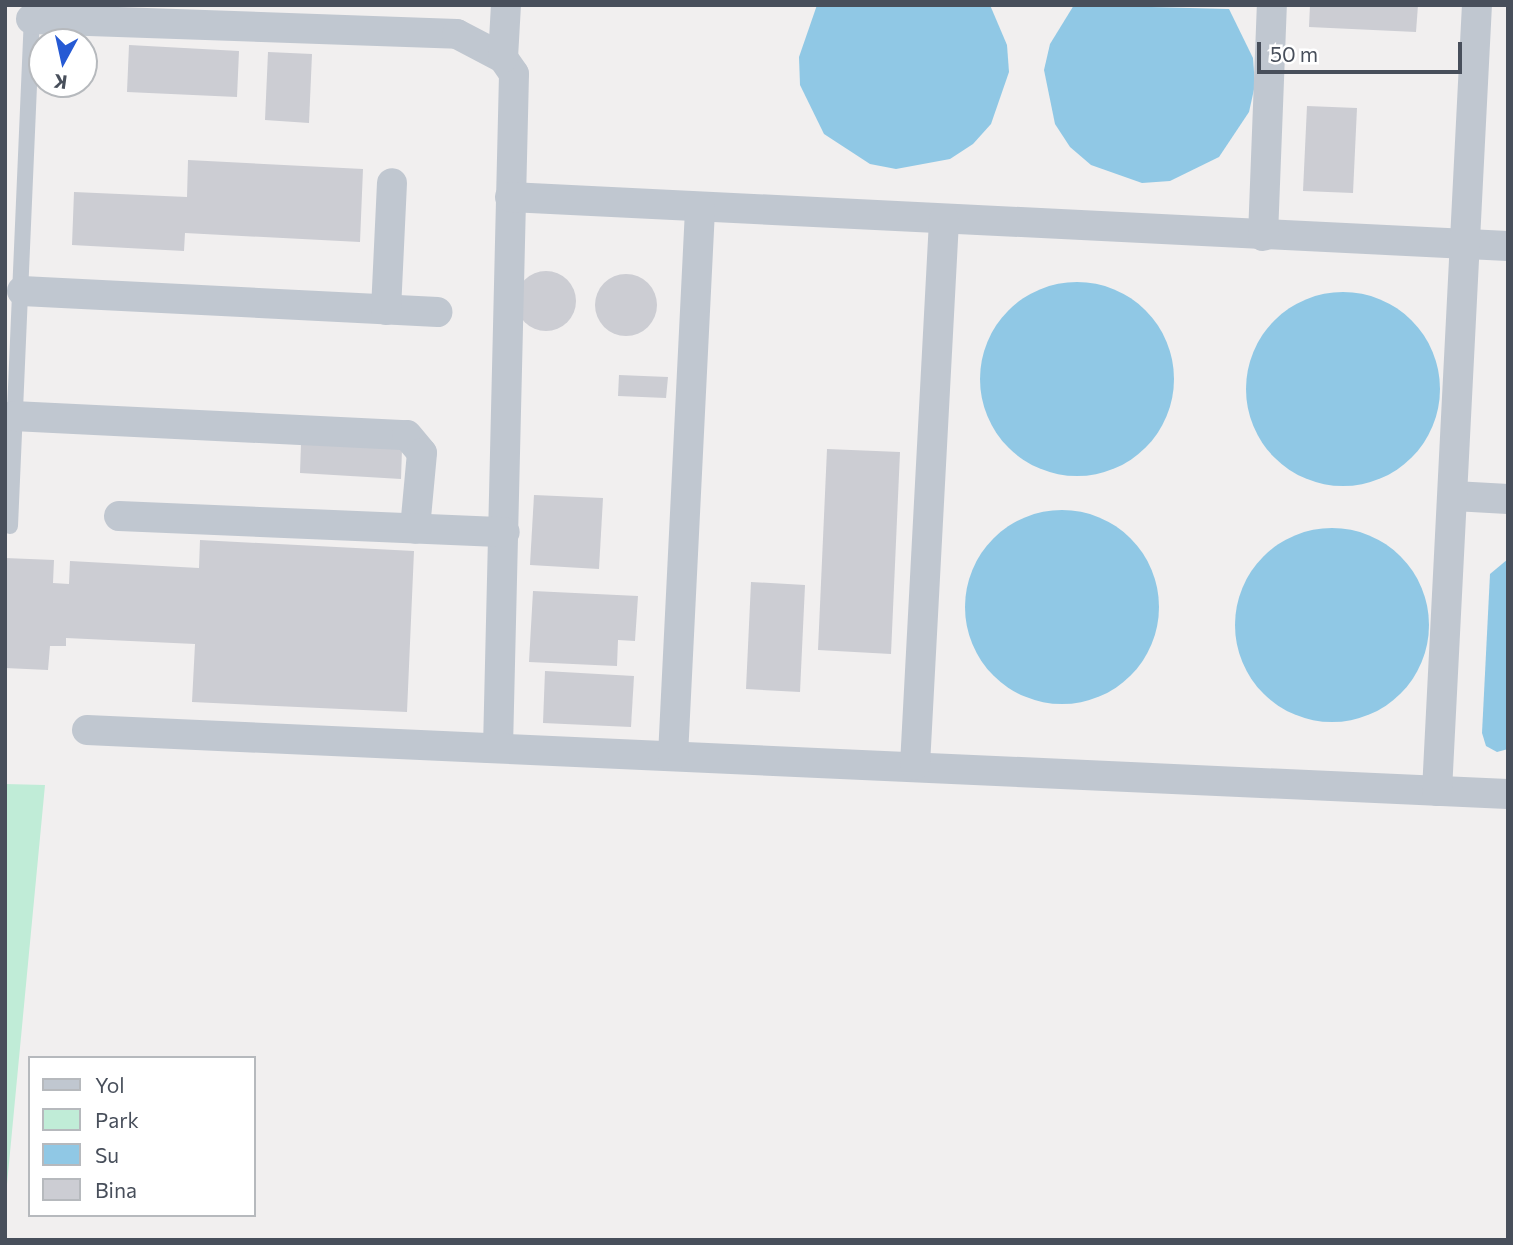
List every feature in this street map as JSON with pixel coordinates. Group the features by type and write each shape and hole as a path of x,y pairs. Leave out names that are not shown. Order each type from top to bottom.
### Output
{"street":[{"path":"503,58 506,5"},
{"path":"1263,236 1272,5"},
{"path":"1437,791 1477,5"},
{"path":"32,12 457,34 503,58 514,74 498,747"},
{"path":"386,310 391,183"},
{"path":"510,197 700,209 1508,246"},
{"path":"673,755 700,209"},
{"path":"915,765 944,220"},
{"path":"22,291 437,312"},
{"path":"13,416 407,435 422,453 415,528"},
{"path":"1454,496 1508,499"},
{"path":"119,516 505,532"},
{"path":"87,730 915,765 1508,794"}],"lane":[{"path":"10,526 32,12"}],"green space":[{"path":"5,784 45,785 5,1205"}],"water":[{"path":"817,5 990,5 1007,45 1009,72 991,124 973,144 950,159 896,169 870,164 824,134 800,85 799,57"},
{"path":"1074,5 1229,9 1253,58 1255,85 1249,112 1219,157 1170,181 1142,183 1091,165 1070,147 1055,124 1044,70 1050,44"},
{"path":"1077,282 1114,290 1145,311 1166,342 1174,379 1166,416 1145,447 1114,468 1077,476 1040,468 1009,447 988,416 980,379 988,342 1009,311 1040,290"},
{"path":"1343,292 1380,300 1411,321 1432,352 1440,389 1432,426 1411,457 1380,478 1343,486 1306,478 1275,457 1254,426 1246,389 1254,352 1275,321 1306,300"},
{"path":"1062,510 1099,518 1130,539 1151,570 1159,607 1151,644 1130,675 1099,696 1062,704 1025,696 994,675 973,644 965,607 973,570 994,539 1025,518"},
{"path":"1332,528 1369,536 1400,557 1421,588 1429,625 1421,662 1400,693 1369,714 1332,722 1295,714 1264,693 1243,662 1235,625 1243,588 1264,557 1295,536"},
{"path":"1508,559 1508,749 1497,752 1486,746 1482,733 1490,574"}],"building":[{"path":"1310,5 1418,5 1416,32 1309,27"},
{"path":"129,45 239,51 237,97 127,92"},
{"path":"268,52 312,54 309,123 265,120"},
{"path":"1307,106 1357,108 1353,193 1303,191"},
{"path":"188,160 363,169 360,242 185,233 184,251 72,245 74,192 187,197"},
{"path":"540,271 552,271 571,284 576,301 574,313 563,326 552,331 540,331 521,318 516,307 516,295 529,276"},
{"path":"620,274 632,274 648,283 655,293 655,317 648,327 632,336 620,336 609,331 600,322 595,311 595,299 600,288 609,279"},
{"path":"619,375 668,377 666,398 618,396"},
{"path":"301,444 402,449 401,479 300,473"},
{"path":"827,449 900,452 891,654 818,650"},
{"path":"534,495 603,498 599,569 530,565"},
{"path":"200,540 414,551 407,712 192,702 195,644 66,638 66,646 50,646 48,670 5,668 5,558 54,560 53,583 69,584 70,561 199,568"},
{"path":"751,582 805,585 800,692 746,689"},
{"path":"533,591 638,596 635,641 618,640 617,666 529,662"},
{"path":"545,671 634,676 631,727 543,723"}]}
